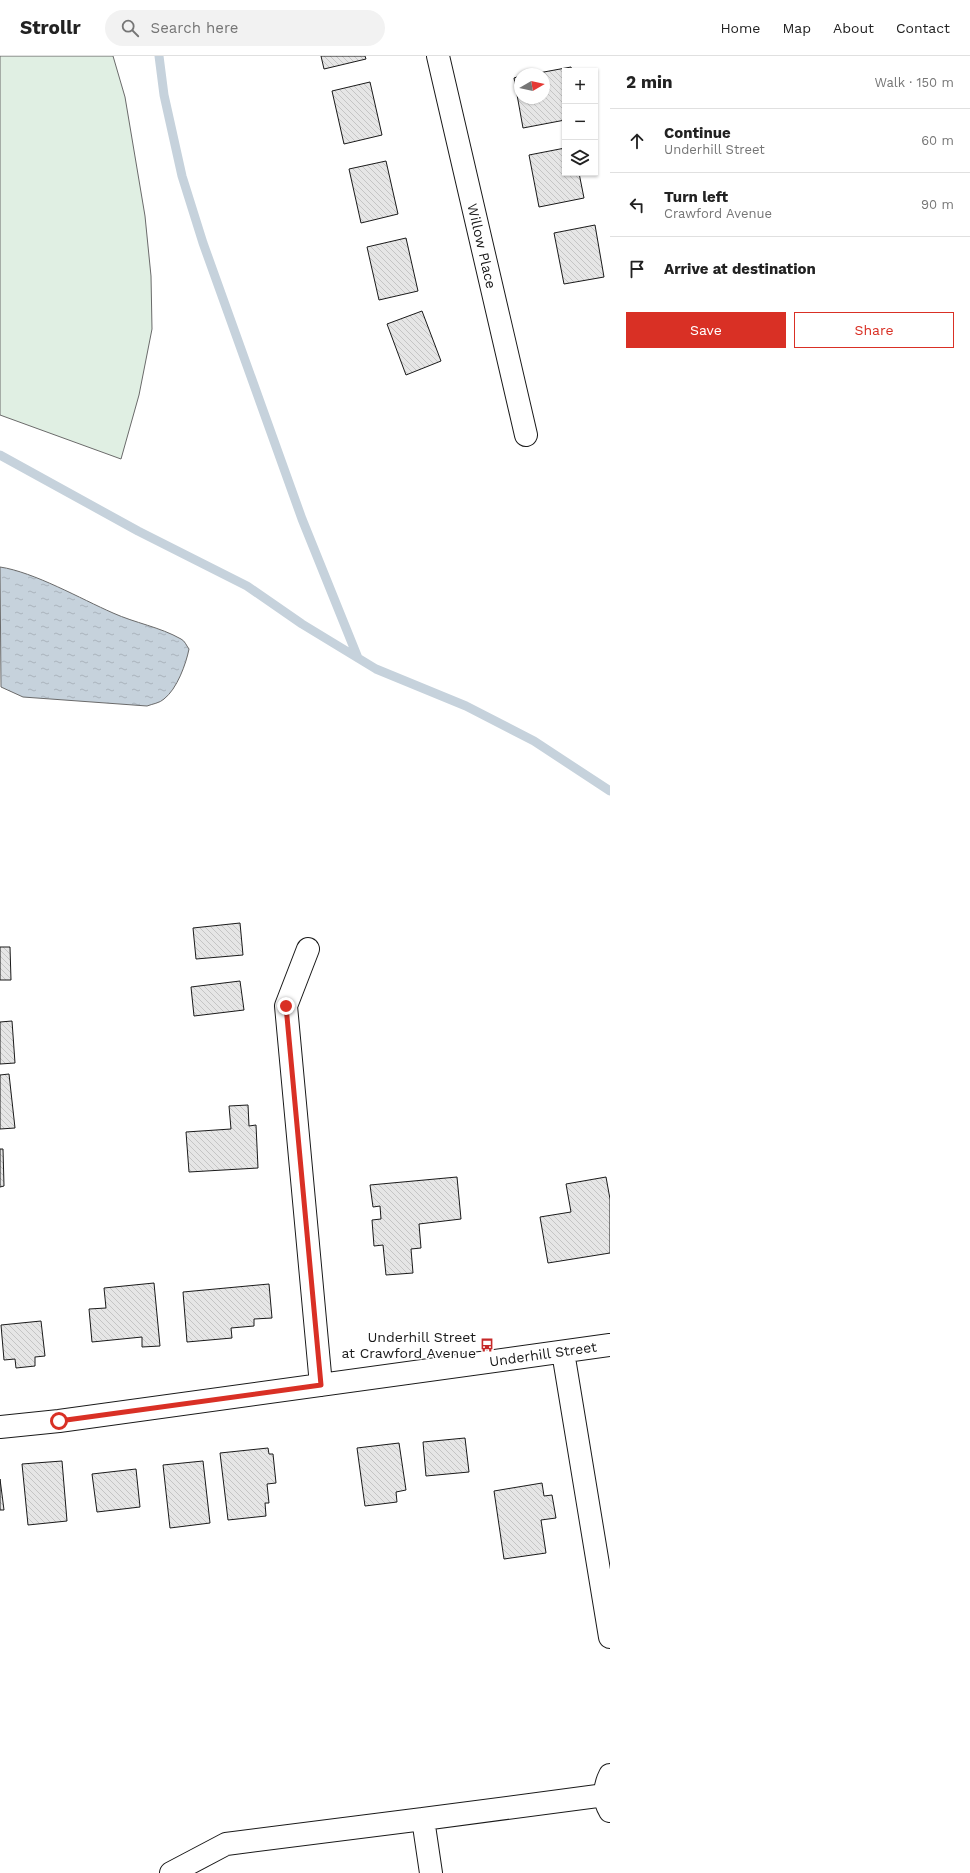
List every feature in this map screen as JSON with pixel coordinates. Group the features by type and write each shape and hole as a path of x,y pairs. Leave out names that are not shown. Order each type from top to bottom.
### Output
{"street":[{"name":"Willow Place","path":"438,56 526,435"},
{"path":"308,949 286,1006 321,1385"},
{"name":"Underhill Street","path":"0,1427 59,1421 610,1345"},
{"path":"563,1352 610,1637"},
{"path":"172,1873 226,1844 608,1794"},
{"path":"423,1819 431,1873"}],"green space":[{"path":"0,56 113,56 125,97 145,216 151,276 152,329 139,395 121,459 0,415"}],"water":[{"path":"0,567 28,574 113,613 165,631 182,640 189,649 186,662 177,683 169,695 158,702 147,706 23,697 1,687"}],"building":[{"path":"321,56 365,56 366,59 324,69"},
{"path":"562,69 562,121 523,128 519,104 550,104 550,71"},
{"path":"370,82 382,135 344,144 332,91"},
{"path":"562,149 562,176 580,176 584,198 539,207 529,155"},
{"path":"386,161 398,214 361,223 349,169"},
{"path":"595,225 604,277 564,284 554,233"},
{"path":"406,238 418,291 379,300 367,247"},
{"path":"422,311 441,361 406,375 387,324"},
{"path":"240,923 243,955 196,959 193,928"},
{"path":"0,947 10,947 11,980 0,980"},
{"path":"240,981 244,1010 194,1016 191,987"},
{"path":"12,1021 15,1063 0,1064 0,1022"},
{"path":"9,1074 15,1128 0,1129 0,1075"},
{"path":"248,1105 249,1126 256,1125 258,1168 189,1172 186,1132 231,1129 229,1106"},
{"path":"0,1149 3,1149 4,1186 0,1187"},
{"path":"457,1177 461,1219 419,1224 421,1248 411,1249 413,1273 386,1275 383,1245 374,1246 372,1220 381,1219 380,1206 373,1207 370,1185"},
{"path":"606,1177 610,1199 610,1253 548,1263 540,1217 571,1212 566,1184"},
{"path":"154,1283 160,1346 142,1347 142,1337 92,1342 89,1309 106,1308 104,1288"},
{"path":"269,1284 272,1318 254,1319 254,1326 231,1328 232,1338 187,1342 183,1292"},
{"path":"41,1321 45,1356 35,1357 35,1366 16,1368 15,1359 4,1360 1,1325"},
{"path":"465,1438 469,1472 426,1476 423,1442"},
{"path":"399,1443 406,1490 396,1492 397,1502 365,1506 357,1448"},
{"path":"268,1448 269,1454 273,1454 276,1483 267,1484 269,1503 265,1503 266,1516 228,1520 220,1453"},
{"path":"62,1461 67,1521 28,1525 22,1464"},
{"path":"203,1461 210,1523 170,1528 163,1465"},
{"path":"136,1469 140,1507 97,1512 92,1474"},
{"path":"0,1479 4,1510 0,1510"},
{"path":"542,1483 544,1496 552,1495 556,1518 541,1520 546,1553 504,1559 494,1491"}],"waterway":[{"path":"159,56 164,95 182,176 203,243 302,519 358,658"},
{"path":"0,455 138,531 247,586 302,624 376,669 466,706 534,741 610,791"}],"place":[{"name":"Underhill Street at Crawford Avenue","path":"487,1345"}],"route":[{"path":"59,1421 321,1385 286,1006"}]}
